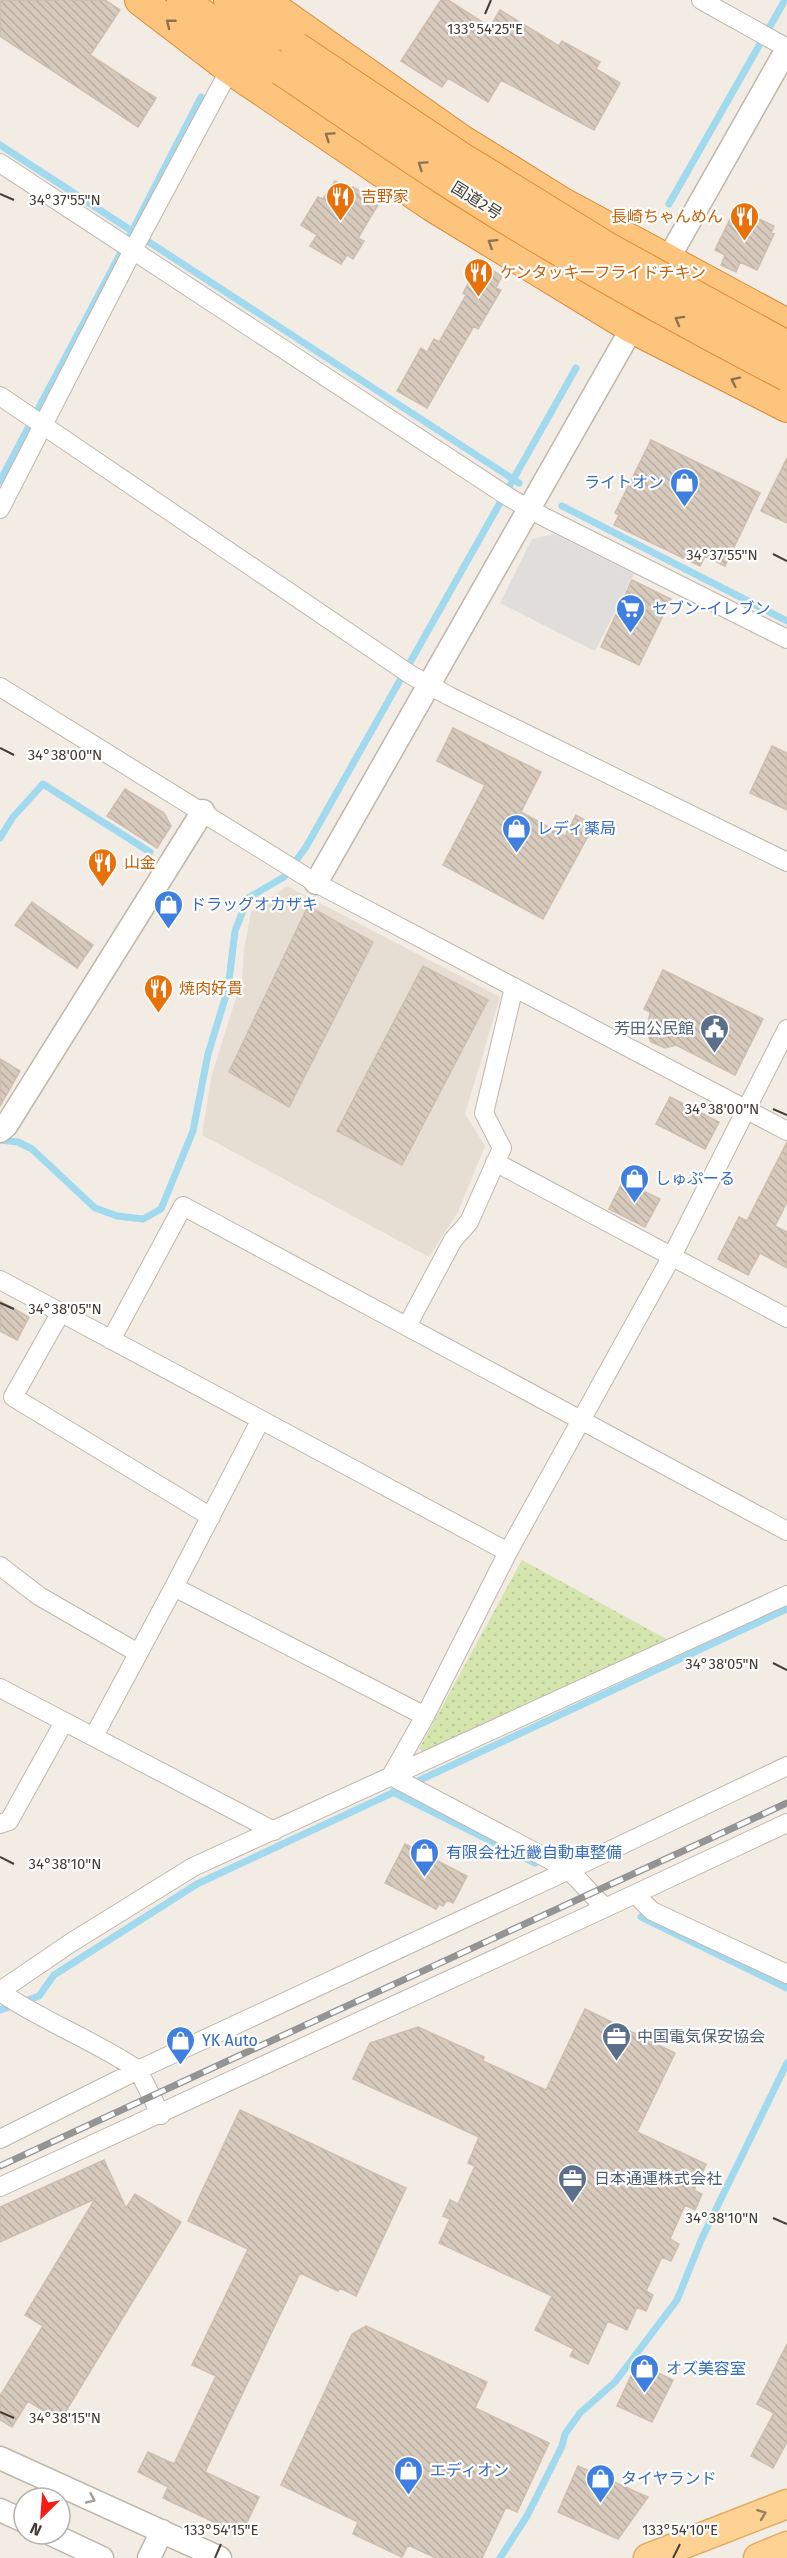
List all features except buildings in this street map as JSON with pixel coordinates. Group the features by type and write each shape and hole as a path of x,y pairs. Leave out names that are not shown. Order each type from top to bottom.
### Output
{"highway":[{"path":"140,0 230,69 432,206 632,328 787,407"},
{"name":"国道2号","path":"182,0 459,156 610,249 787,346"},
{"name":"国道2号","path":"229,0 289,59 444,180 586,267 698,330 787,376"},
{"path":"263,0 460,139 562,203 787,324"}],"main road":[{"path":"648,2558 787,2504"},
{"path":"758,2558 787,2547"}],"street":[{"path":"316,883 413,676 513,499 632,328 776,42 701,0"},
{"path":"0,509 36,421 132,243 230,69"},
{"path":"0,163 132,243 513,499 787,639"},
{"path":"0,396 413,676 787,862"},
{"path":"0,687 316,883 787,1131"},
{"path":"2,1126 203,811"},
{"path":"407,1326 453,1240 469,1222 502,1148 484,1113 514,987"},
{"path":"403,1783 425,1716 508,1552 672,1256 787,1029"},
{"path":"495,1161 787,1318"},
{"path":"111,1340 183,1206 787,1531"},
{"path":"0,1280 508,1552"},
{"path":"61,1312 14,1397 211,1517"},
{"path":"94,1736 260,1420"},
{"path":"0,1566 39,1596 138,1653"},
{"path":"174,1587 425,1716"},
{"path":"161,2115 138,2070 117,2056 8,1997 72,1942 193,1867 274,1831 403,1783 787,1595"},
{"path":"0,1688 274,1831"},
{"path":"0,1824 9,1821 64,1722"},
{"path":"0,2139 138,2070 787,1766"},
{"path":"403,1783 569,1870 605,1908"},
{"path":"0,2187 161,2115 787,1823"},
{"path":"635,1894 652,1911 787,1974"},
{"path":"0,2458 220,2558"},
{"path":"149,2558 162,2531"},
{"path":"72,2544 102,2558"}],"shaded area":[{"path":"554,534 634,574 595,651 500,603 532,539"},
{"path":"287,886 500,997 465,1114 485,1146 458,1212 429,1257 202,1135 212,1074 242,979 244,949 251,912"}],"green space":[{"path":"522,1560 670,1641 425,1754 419,1749"}],"waterway":[{"path":"669,204 785,0"},
{"path":"130,235 201,97"},
{"path":"0,145 519,483"},
{"path":"0,481 125,245"},
{"path":"0,1140 18,1142 32,1149 95,1208 117,1216 143,1219 161,1209 193,1131 208,1054 228,989 235,931 248,898 284,877 306,847 576,368"},
{"path":"562,506 787,621"},
{"path":"0,838 13,817 43,784 150,852"},
{"path":"0,2010 39,1996 54,1975 197,1884 787,1609"},
{"path":"393,1792 535,1863"},
{"path":"641,1917 787,1988"},
{"path":"500,2558 527,2516 562,2446 565,2434 580,2413 615,2382 677,2300 702,2238 787,2063"}],"railway":[{"path":"0,2166 787,1803"}],"place":[{"name":"吉野家","path":"340,222"},
{"name":"長崎ちゃんめん","path":"744,242"},
{"name":"ケンタッキーフライドチキン","path":"479,298"},
{"name":"ライトオン","path":"685,508"},
{"name":"セブン-イレブン","path":"631,634"},
{"name":"レディ薬局","path":"516,854"},
{"name":"山金","path":"103,888"},
{"name":"ドラッグオカザキ","path":"169,930"},
{"name":"焼肉好貴","path":"158,1014"},
{"name":"芳田公民館","path":"715,1054"},
{"name":"しゅぷーる","path":"634,1204"},
{"name":"有限会社近畿自動車整備","path":"425,1878"},
{"name":"中国電気保安協会","path":"616,2062"},
{"name":"YK Auto","path":"181,2066"},
{"name":"日本通運株式会社","path":"573,2204"},
{"name":"オズ美容室","path":"645,2394"},
{"name":"エディオン","path":"409,2496"},
{"name":"タイヤランド","path":"600,2504"}]}
